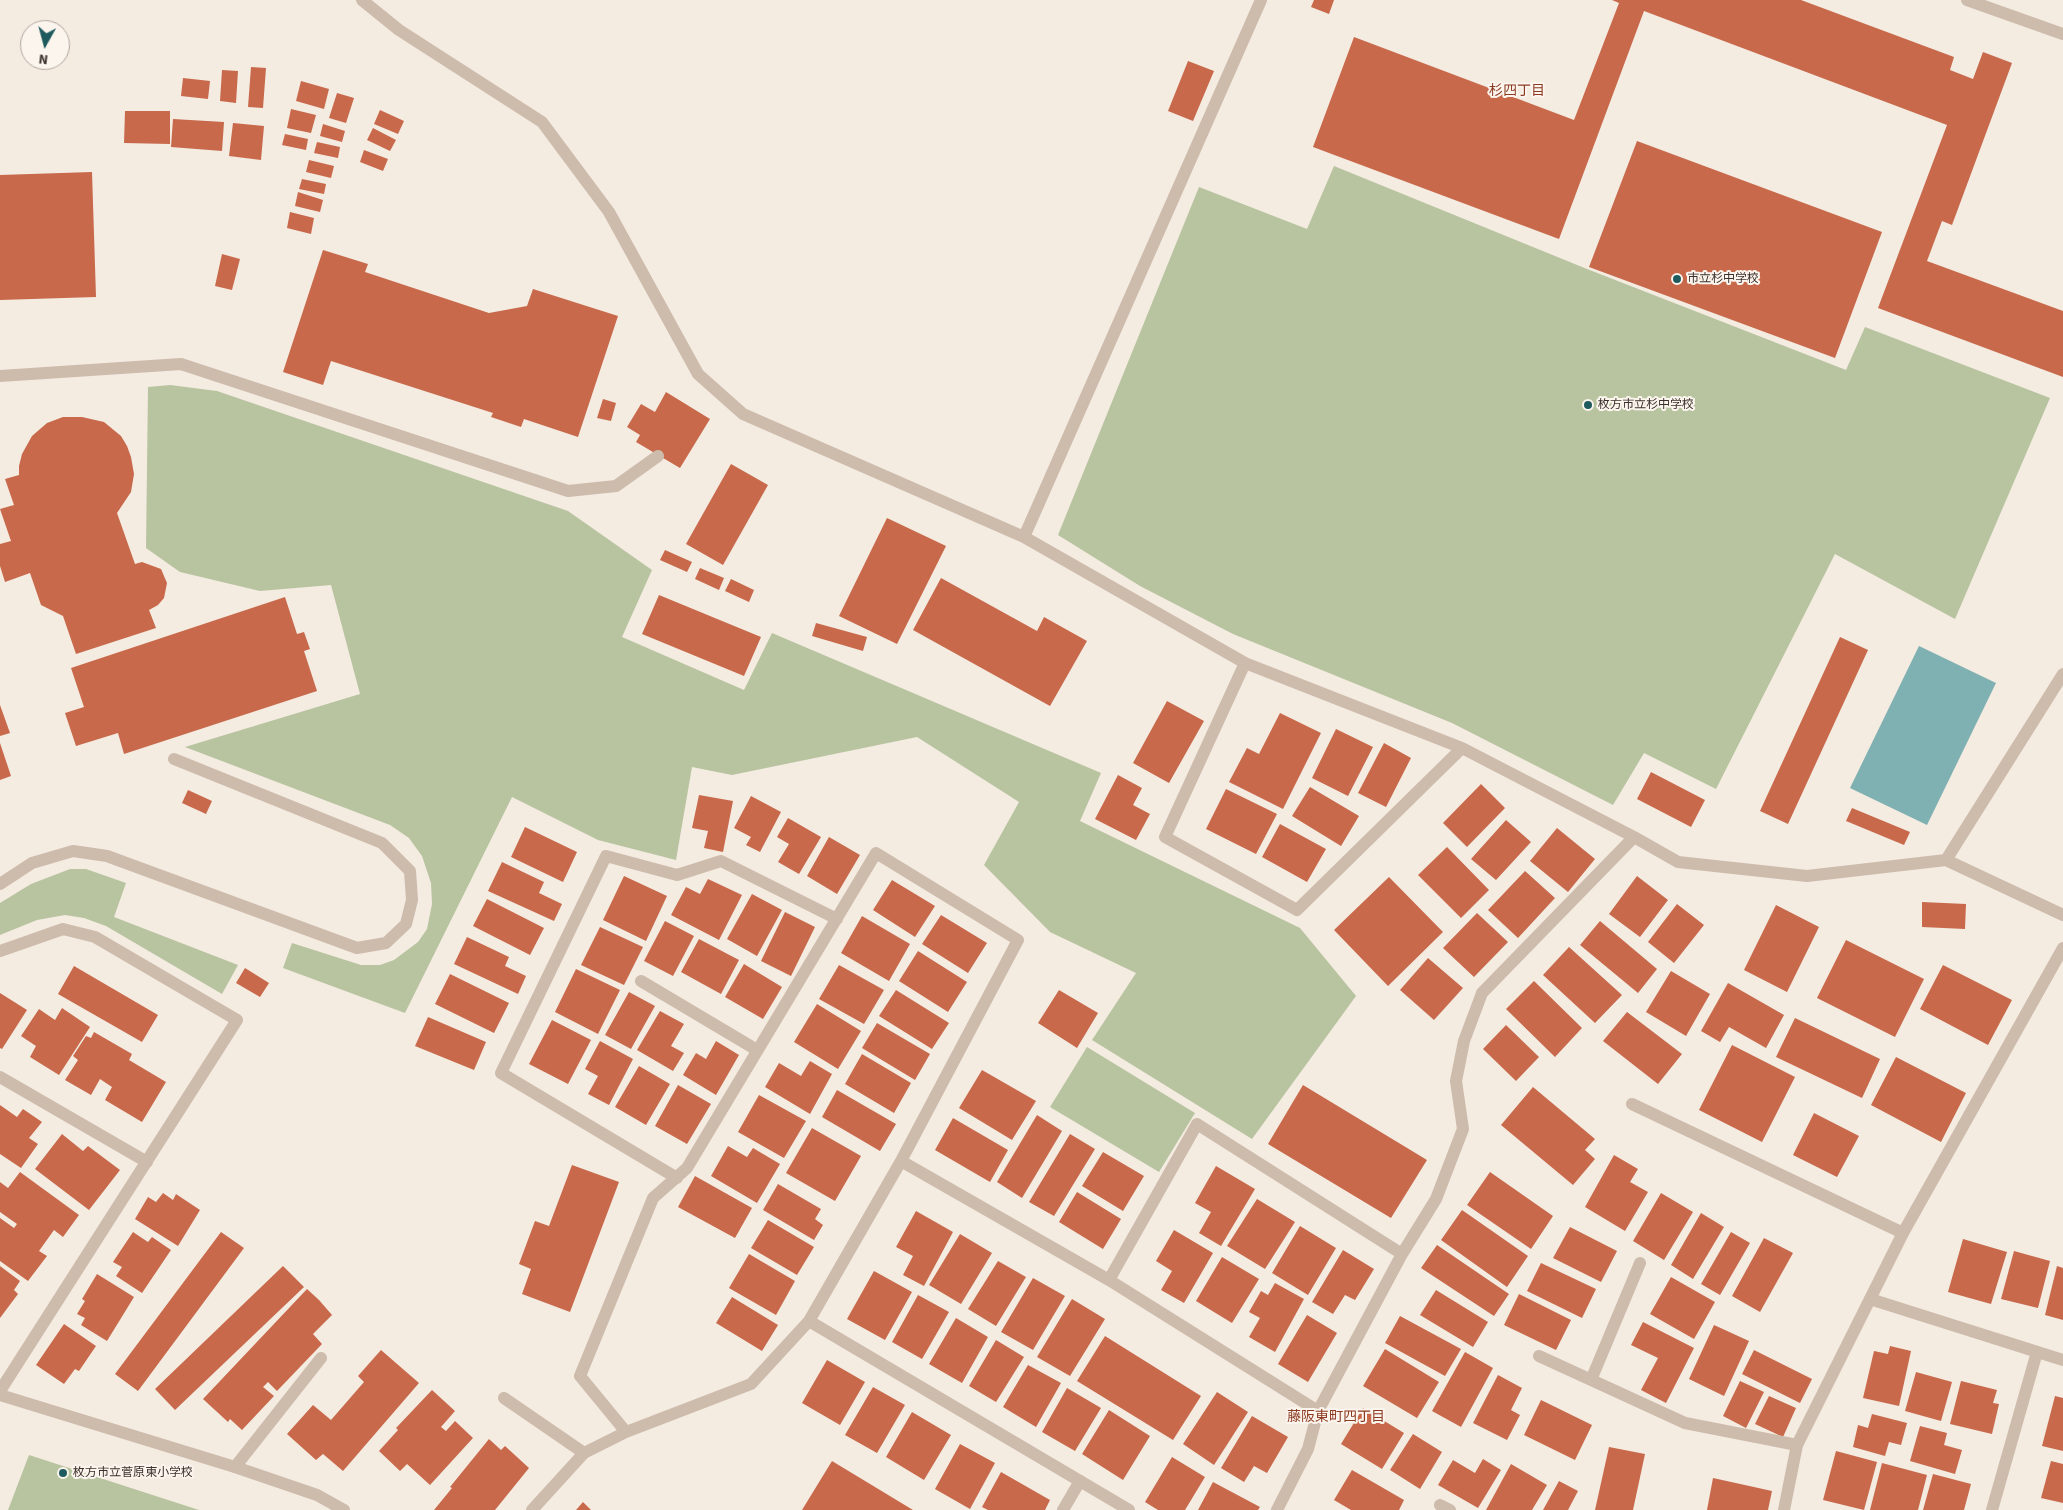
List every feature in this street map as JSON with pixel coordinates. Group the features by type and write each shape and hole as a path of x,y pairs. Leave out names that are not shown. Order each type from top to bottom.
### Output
{"street":[{"path":"362,0 399,30 542,122 609,212 698,374 743,414 1024,537 1245,663 1462,748 1634,837 1678,862 1807,876 1946,860 2063,915"},
{"path":"1024,537 1261,0"},
{"path":"1967,0 2063,34"},
{"path":"0,376 181,364 568,491 616,486 658,456"},
{"path":"1245,663 1165,837 1297,910 1462,748"},
{"path":"1946,860 2063,674"},
{"path":"0,884 32,863 73,851 107,856 358,948 386,943 406,924 412,900 410,872 382,843 174,758"},
{"path":"1277,1510 1308,1449 1318,1411 1402,1254 1436,1199 1463,1129 1456,1081 1464,1041 1482,993 1634,837"},
{"path":"532,1510 584,1453 626,1432 750,1384 809,1322 900,1161 1018,940 876,853 687,1168 653,1198 580,1376 626,1432"},
{"path":"676,1178 501,1073 606,856 677,875 721,861 837,919"},
{"path":"0,951 63,928 95,937 236,1020 0,1393 235,1467 317,1495 344,1510"},
{"path":"1784,1510 1797,1446 1903,1233 2063,948"},
{"path":"641,981 757,1050"},
{"path":"0,1077 147,1162"},
{"path":"1632,1104 1903,1233"},
{"path":"1109,1280 1197,1124 1402,1254"},
{"path":"900,1161 1109,1280 1318,1411"},
{"path":"1591,1380 1640,1263"},
{"path":"1870,1299 2063,1360"},
{"path":"809,1322 1129,1510"},
{"path":"1992,1510 2037,1352"},
{"path":"1539,1356 1685,1423 1797,1446"},
{"path":"235,1467 321,1358"},
{"path":"504,1398 584,1453"},
{"path":"1063,1510 1080,1481"}],"green space":[{"path":"1334,166 1587,269 1846,370 1865,327 2050,398 1955,619 1835,554 1716,789 1644,753 1613,805 1452,723 1233,634 1140,586 1058,535 1199,187 1307,229"},
{"path":"170,385 217,391 568,511 652,570 622,637 744,690 772,633 1101,773 1080,821 1300,928 1356,996 1252,1139 1092,1040 1136,973 1050,932 984,865 1019,802 917,737 732,775 692,767 676,860 598,840 512,797 405,1013 283,968 292,943 361,965 380,965 394,960 418,942 427,929 432,904 431,883 422,856 409,838 390,825 185,747 360,694 331,585 260,591 180,572 146,548 148,387"},
{"path":"70,869 86,869 126,883 114,917 238,965 222,994 106,926 84,918 65,915 37,920 0,935 0,903 31,884"},
{"path":"1087,1047 1195,1113 1159,1172 1050,1107"},
{"path":"29,1455 199,1510 8,1510"}],"water":[{"path":"1919,646 1996,683 1927,825 1850,788"}],"building":[{"path":"1314,0 1334,0 1329,14 1311,7"},
{"path":"1612,0 1801,0 1954,57 1950,70 1973,79 1983,52 2012,63 1952,225 1942,221 1927,261 2063,311 2063,377 1878,308 1947,125 1644,11 1559,239 1313,147 1354,37 1574,120 1619,3"},
{"path":"1188,61 1214,71 1193,121 1168,111"},
{"path":"251,67 266,68 263,108 248,107"},
{"path":"222,70 238,71 236,103 220,101"},
{"path":"183,78 210,81 208,99 181,96"},
{"path":"301,81 329,89 324,109 296,101"},
{"path":"337,93 354,98 346,123 329,118"},
{"path":"291,109 316,115 311,133 287,128"},
{"path":"380,110 404,121 398,134 374,124"},
{"path":"125,111 170,111 170,144 124,143"},
{"path":"173,119 224,122 222,151 171,147"},
{"path":"233,123 264,126 261,160 229,156"},
{"path":"323,124 345,131 342,142 320,136"},
{"path":"373,128 396,140 390,151 367,140"},
{"path":"285,134 308,139 306,150 282,145"},
{"path":"1637,141 1882,232 1835,358 1589,267"},
{"path":"317,142 340,147 338,158 314,153"},
{"path":"364,150 388,159 383,171 360,162"},
{"path":"309,160 334,166 331,178 306,172"},
{"path":"92,172 96,297 0,300 0,175"},
{"path":"302,179 326,184 324,194 299,189"},
{"path":"298,192 323,200 320,212 295,206"},
{"path":"290,212 314,218 311,234 287,228"},
{"path":"323,250 368,264 365,272 489,313 527,306 533,289 618,316 578,437 524,419 521,427 491,417 493,413 331,361 323,385 283,372"},
{"path":"222,254 240,259 232,290 215,286"},
{"path":"666,392 710,419 680,468 636,442 640,435 627,427 641,404 655,412"},
{"path":"603,399 616,403 611,421 597,418"},
{"path":"63,417 82,417 104,422 121,436 131,457 134,474 131,492 117,513 135,564 142,562 161,569 167,583 164,598 158,605 149,610 156,628 76,654 63,616 41,605 30,573 5,582 0,566 0,544 11,541 0,509 14,505 5,479 19,475 22,454 32,436 47,423"},
{"path":"731,464 768,485 723,565 686,544"},
{"path":"887,518 946,546 897,644 839,616"},
{"path":"665,550 692,562 687,572 660,560"},
{"path":"700,568 724,578 719,590 695,579"},
{"path":"941,578 1037,631 1044,617 1087,641 1050,706 913,630"},
{"path":"731,579 754,590 749,602 725,591"},
{"path":"659,595 761,637 744,676 642,634"},
{"path":"285,597 297,634 304,632 310,649 304,651 317,691 124,754 118,733 76,746 65,713 84,707 71,668"},
{"path":"816,623 867,637 863,651 812,636"},
{"path":"1840,637 1868,650 1788,824 1760,811"},
{"path":"1167,701 1204,721 1169,783 1133,763"},
{"path":"0,705 10,733 0,736"},
{"path":"1280,713 1321,733 1283,809 1229,782 1247,748 1259,754"},
{"path":"1336,729 1373,747 1348,796 1312,778"},
{"path":"0,743 11,776 0,780"},
{"path":"1384,743 1411,758 1386,807 1358,793"},
{"path":"1651,772 1705,800 1691,827 1637,799"},
{"path":"1118,775 1142,788 1133,805 1150,814 1136,840 1095,819"},
{"path":"1481,784 1505,808 1467,847 1443,823"},
{"path":"1310,787 1359,816 1341,846 1292,816"},
{"path":"1226,789 1277,814 1256,854 1206,829"},
{"path":"188,790 212,801 206,814 182,803"},
{"path":"699,795 733,801 723,852 704,848 708,831 692,828"},
{"path":"751,796 781,812 760,852 746,845 751,837 734,828"},
{"path":"1852,808 1910,832 1904,845 1846,821"},
{"path":"788,818 821,837 799,874 778,862 789,844 777,837"},
{"path":"1506,820 1531,842 1496,880 1471,859"},
{"path":"1280,824 1326,849 1307,882 1262,857"},
{"path":"525,827 577,852 563,882 511,857"},
{"path":"1557,828 1595,859 1568,892 1530,861"},
{"path":"829,837 860,855 837,894 807,876"},
{"path":"1447,847 1489,890 1461,918 1418,875"},
{"path":"502,862 544,882 539,893 562,904 554,921 488,891"},
{"path":"1525,871 1555,898 1518,938 1488,910"},
{"path":"624,876 667,896 646,941 603,920"},
{"path":"1637,876 1668,900 1640,937 1609,914"},
{"path":"1389,877 1443,932 1388,986 1334,930"},
{"path":"708,879 742,895 719,940 671,915 686,887 700,894"},
{"path":"892,880 935,906 915,937 873,910"},
{"path":"752,894 782,910 757,956 727,939"},
{"path":"487,899 544,928 530,955 473,926"},
{"path":"1922,902 1966,904 1965,929 1922,927"},
{"path":"1677,904 1704,925 1674,963 1648,942"},
{"path":"1776,905 1819,927 1787,992 1744,970"},
{"path":"785,912 815,927 791,976 761,961"},
{"path":"1477,913 1508,942 1474,977 1443,948"},
{"path":"941,915 987,943 968,973 922,944"},
{"path":"862,916 910,944 889,981 841,953"},
{"path":"665,921 694,936 673,976 644,961"},
{"path":"1600,921 1657,969 1638,993 1580,945"},
{"path":"600,927 643,947 624,985 581,965"},
{"path":"467,937 509,957 505,966 526,976 518,994 454,964"},
{"path":"699,939 739,960 721,994 681,972"},
{"path":"1846,940 1924,979 1895,1037 1817,998"},
{"path":"1569,947 1622,995 1595,1023 1543,975"},
{"path":"918,951 967,982 948,1012 899,981"},
{"path":"1428,958 1463,988 1434,1020 1400,990"},
{"path":"744,964 782,987 763,1019 725,997"},
{"path":"839,965 884,990 864,1024 819,999"},
{"path":"1943,965 2012,1000 1988,1045 1920,1009"},
{"path":"74,966 158,1015 142,1042 58,994"},
{"path":"245,968 269,983 260,997 236,983"},
{"path":"576,969 620,990 598,1034 555,1012"},
{"path":"1671,971 1710,994 1686,1036 1646,1012"},
{"path":"450,974 509,1003 494,1033 435,1004"},
{"path":"1534,981 1582,1028 1555,1057 1506,1009"},
{"path":"1728,983 1784,1015 1766,1048 1729,1027 1720,1042 1701,1031"},
{"path":"896,990 949,1023 932,1049 879,1016"},
{"path":"1059,990 1098,1013 1077,1048 1038,1023"},
{"path":"629,992 655,1006 631,1049 605,1035"},
{"path":"0,993 27,1010 2,1049 0,1048"},
{"path":"817,1004 861,1031 838,1069 794,1042"},
{"path":"62,1008 90,1027 59,1075 30,1057 36,1046 21,1036 39,1009 55,1020"},
{"path":"660,1011 684,1024 671,1046 684,1053 673,1071 637,1050"},
{"path":"1627,1012 1682,1054 1658,1084 1603,1041"},
{"path":"428,1017 486,1042 474,1070 415,1046"},
{"path":"1795,1018 1880,1059 1862,1098 1776,1057"},
{"path":"552,1020 591,1040 568,1084 529,1064"},
{"path":"877,1023 930,1054 915,1080 862,1048"},
{"path":"1506,1025 1539,1057 1516,1081 1483,1049"},
{"path":"94,1032 132,1054 129,1060 166,1082 142,1122 105,1100 112,1087 100,1079 91,1095 65,1080 78,1060 73,1056 86,1036 91,1038"},
{"path":"600,1041 633,1059 609,1105 588,1094 598,1076 585,1069"},
{"path":"716,1041 739,1055 716,1095 683,1075 696,1053 706,1059"},
{"path":"1732,1045 1795,1077 1762,1142 1699,1110"},
{"path":"862,1054 911,1083 894,1113 845,1084"},
{"path":"1896,1057 1966,1093 1941,1142 1871,1105"},
{"path":"810,1061 832,1074 810,1114 765,1087 779,1063 801,1076"},
{"path":"639,1066 670,1084 646,1125 615,1107"},
{"path":"982,1070 1036,1101 1012,1140 959,1108"},
{"path":"678,1085 711,1104 687,1144 655,1126"},
{"path":"1303,1085 1427,1160 1391,1218 1268,1144"},
{"path":"1533,1087 1595,1139 1585,1150 1595,1159 1573,1185 1501,1125"},
{"path":"837,1090 896,1124 880,1151 822,1117"},
{"path":"759,1095 806,1121 784,1158 738,1132"},
{"path":"0,1105 17,1117 23,1109 42,1122 29,1138 38,1144 21,1168 0,1154"},
{"path":"1814,1113 1859,1136 1837,1177 1793,1155"},
{"path":"1037,1115 1062,1131 1022,1198 997,1182"},
{"path":"953,1118 1008,1150 990,1182 935,1150"},
{"path":"812,1128 861,1156 835,1201 786,1173"},
{"path":"62,1134 83,1151 88,1146 120,1170 89,1210 35,1169"},
{"path":"1070,1134 1095,1149 1054,1216 1029,1202"},
{"path":"728,1146 747,1157 753,1148 780,1164 757,1203 711,1176"},
{"path":"1103,1152 1144,1176 1123,1211 1082,1186"},
{"path":"1614,1155 1638,1169 1630,1182 1648,1192 1625,1231 1585,1207"},
{"path":"572,1165 619,1182 570,1312 522,1294 531,1269 519,1264 535,1221 549,1226"},
{"path":"1216,1166 1255,1189 1221,1246 1199,1233 1211,1212 1195,1203"},
{"path":"20,1172 79,1215 63,1237 54,1230 39,1251 47,1256 28,1281 0,1261 0,1218 14,1228 17,1224 0,1212 0,1182 8,1188"},
{"path":"1490,1172 1553,1216 1531,1249 1467,1205"},
{"path":"695,1176 752,1208 735,1238 678,1207"},
{"path":"778,1184 821,1209 815,1219 823,1225 814,1240 763,1210"},
{"path":"1077,1192 1121,1219 1103,1249 1059,1222"},
{"path":"163,1193 173,1200 176,1194 200,1210 178,1246 135,1219 148,1197 156,1202"},
{"path":"1661,1193 1693,1212 1664,1260 1633,1241"},
{"path":"1257,1199 1295,1222 1265,1269 1227,1246"},
{"path":"1462,1210 1528,1256 1507,1287 1441,1240"},
{"path":"916,1211 953,1232 924,1286 903,1275 913,1256 896,1247"},
{"path":"1701,1213 1724,1227 1693,1279 1671,1265"},
{"path":"768,1220 814,1247 797,1275 751,1248"},
{"path":"1300,1226 1336,1248 1308,1295 1272,1273"},
{"path":"1570,1227 1617,1251 1601,1282 1553,1258"},
{"path":"1174,1230 1213,1253 1184,1303 1161,1290 1172,1271 1156,1261"},
{"path":"133,1232 148,1242 152,1237 171,1250 142,1293 116,1276 122,1267 113,1262"},
{"path":"221,1232 244,1248 138,1391 115,1374"},
{"path":"1731,1232 1750,1243 1720,1295 1701,1284"},
{"path":"960,1234 992,1253 961,1304 929,1285"},
{"path":"1764,1238 1793,1253 1760,1312 1732,1296"},
{"path":"1963,1239 2007,1252 1991,1304 1948,1292"},
{"path":"1437,1245 1509,1294 1494,1316 1421,1268"},
{"path":"1343,1250 1374,1269 1355,1300 1345,1295 1333,1314 1312,1302"},
{"path":"2014,1251 2050,1261 2038,1308 2001,1299"},
{"path":"749,1254 795,1281 776,1315 729,1288"},
{"path":"1222,1257 1259,1279 1232,1323 1196,1301"},
{"path":"998,1261 1026,1277 996,1326 968,1309"},
{"path":"1541,1263 1596,1289 1582,1318 1527,1291"},
{"path":"0,1266 20,1281 14,1290 18,1294 0,1318"},
{"path":"283,1266 304,1287 175,1410 155,1389"},
{"path":"2057,1266 2063,1268 2063,1320 2045,1315"},
{"path":"874,1271 912,1292 885,1340 847,1319"},
{"path":"97,1274 134,1297 107,1341 81,1325 85,1318 77,1314 85,1301 82,1299"},
{"path":"1671,1277 1715,1302 1694,1339 1650,1314"},
{"path":"1033,1278 1065,1296 1033,1350 1001,1332"},
{"path":"1275,1283 1304,1299 1275,1352 1249,1337 1260,1318 1249,1312 1261,1291 1268,1295"},
{"path":"307,1289 332,1315 313,1334 322,1344 277,1391 268,1382 263,1387 274,1396 242,1430 230,1419 228,1422 203,1399"},
{"path":"1436,1290 1488,1322 1473,1347 1420,1315"},
{"path":"1519,1294 1571,1320 1556,1350 1504,1325"},
{"path":"918,1295 949,1312 922,1359 892,1342"},
{"path":"732,1297 778,1325 762,1351 716,1323"},
{"path":"1072,1299 1105,1319 1070,1376 1037,1357"},
{"path":"1307,1315 1337,1333 1308,1382 1278,1364"},
{"path":"1400,1316 1461,1349 1445,1376 1385,1343"},
{"path":"956,1318 988,1337 962,1383 929,1364"},
{"path":"1643,1322 1694,1348 1666,1403 1641,1390 1658,1358 1631,1345"},
{"path":"64,1324 96,1346 79,1371 75,1369 64,1384 36,1365"},
{"path":"1714,1325 1749,1341 1724,1396 1689,1379"},
{"path":"1105,1336 1201,1396 1173,1440 1077,1381"},
{"path":"996,1340 1024,1357 996,1402 969,1386"},
{"path":"1890,1346 1911,1351 1899,1406 1863,1398 1874,1351 1888,1354"},
{"path":"1385,1349 1439,1382 1417,1418 1363,1386"},
{"path":"381,1350 419,1383 343,1471 323,1454 316,1460 287,1434 313,1405 331,1420 364,1382 358,1376"},
{"path":"1754,1350 1812,1379 1800,1403 1742,1374"},
{"path":"1465,1352 1493,1368 1461,1427 1432,1411"},
{"path":"827,1360 865,1382 840,1425 802,1403"},
{"path":"1028,1365 1061,1383 1036,1427 1003,1407"},
{"path":"1916,1372 1952,1382 1941,1421 1905,1411"},
{"path":"1498,1375 1522,1388 1511,1410 1520,1415 1507,1440 1473,1423"},
{"path":"1740,1381 1764,1392 1746,1428 1723,1416"},
{"path":"1961,1381 1997,1390 1993,1403 1999,1404 1992,1434 1950,1424"},
{"path":"873,1387 905,1405 877,1453 845,1435"},
{"path":"1067,1388 1101,1408 1075,1451 1042,1432"},
{"path":"432,1390 455,1411 441,1427 446,1431 455,1421 473,1438 430,1485 407,1464 400,1471 379,1451 398,1430 396,1428"},
{"path":"1217,1392 1248,1412 1214,1465 1183,1444"},
{"path":"1769,1396 1796,1408 1783,1437 1755,1424"},
{"path":"2055,1396 2063,1398 2063,1451 2042,1446"},
{"path":"1541,1400 1592,1425 1575,1460 1524,1435"},
{"path":"1363,1408 1404,1433 1382,1469 1341,1444"},
{"path":"1109,1410 1150,1436 1123,1480 1082,1454"},
{"path":"912,1412 951,1435 924,1480 886,1457"},
{"path":"1872,1414 1907,1423 1901,1445 1889,1442 1885,1456 1853,1447 1858,1425 1868,1428"},
{"path":"1252,1416 1288,1437 1267,1473 1254,1466 1244,1482 1221,1468"},
{"path":"1920,1426 1947,1433 1944,1445 1962,1450 1955,1474 1910,1461"},
{"path":"1413,1434 1442,1452 1420,1489 1390,1470"},
{"path":"489,1439 501,1450 505,1446 529,1468 495,1510 434,1510 452,1488 450,1487"},
{"path":"960,1444 995,1463 970,1509 935,1489"},
{"path":"1609,1447 1645,1454 1633,1510 1595,1510"},
{"path":"1836,1451 1877,1462 1864,1510 1823,1500"},
{"path":"1172,1457 1205,1477 1185,1510 1158,1510 1145,1502"},
{"path":"1483,1459 1501,1470 1478,1508 1438,1485 1453,1460 1475,1473"},
{"path":"832,1461 913,1510 802,1510"},
{"path":"2051,1461 2063,1464 2063,1503 2041,1498"},
{"path":"1882,1463 1927,1475 1918,1510 1870,1510"},
{"path":"1511,1464 1547,1485 1532,1510 1486,1510"},
{"path":"1352,1470 1404,1500 1399,1510 1351,1510 1334,1500"},
{"path":"1001,1472 1050,1500 1045,1510 988,1510 982,1507"},
{"path":"1933,1474 1971,1484 1964,1510 1923,1510"},
{"path":"1713,1478 1772,1491 1768,1510 1707,1510"},
{"path":"1559,1481 1578,1491 1568,1510 1543,1510"},
{"path":"1213,1482 1260,1507 1258,1510 1198,1510"},
{"path":"583,1502 591,1510 576,1510"}],"place":[{"name":"市立杉中学校","path":"1677,279"},
{"name":"枚方市立杉中学校","path":"1588,405"},
{"name":"枚方市立菅原東小学校","path":"63,1473"}],"district":[{"name":"杉四丁目","path":"1517,92"},
{"name":"藤阪東町四丁目","path":"1336,1418"}]}
